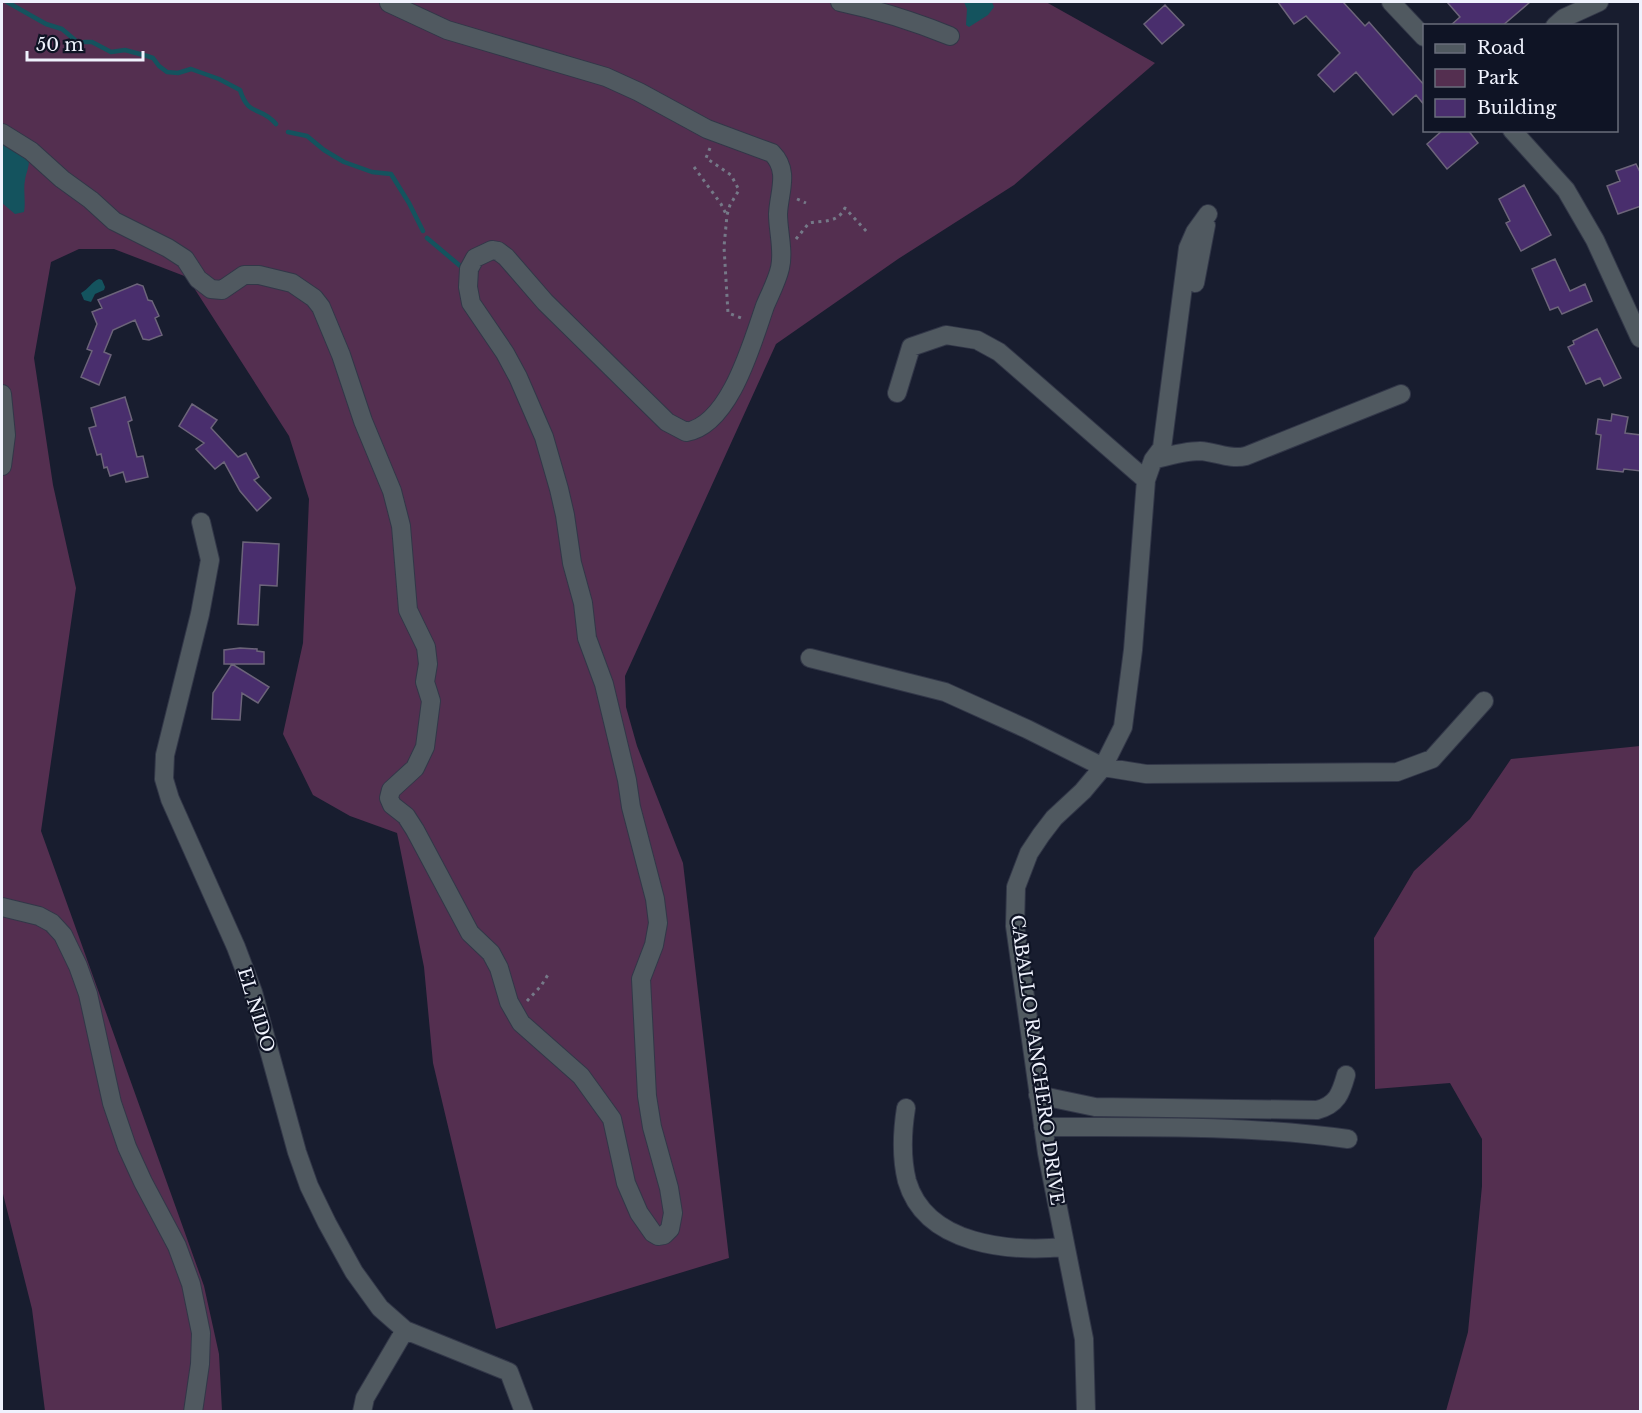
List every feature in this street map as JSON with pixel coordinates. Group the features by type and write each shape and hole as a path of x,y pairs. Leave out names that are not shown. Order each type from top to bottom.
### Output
{"street":[{"path":"840,2 873,8 950,36"},
{"path":"1391,2 1423,35"},
{"path":"1557,24 1564,18 1599,2"},
{"path":"2,133 31,150 62,179 91,200 114,221 168,248 184,259 198,279 211,289 222,290 244,275 260,275 291,283 314,298 321,307 341,355 363,421 393,491 401,526 408,610 426,646 428,664 425,682 431,701 431,711 426,747 415,768 391,790 389,798 392,805 406,816 416,830 470,933 491,953 500,968 509,1002 521,1023 582,1076 612,1119 626,1183 639,1213 653,1233 658,1236 666,1234 670,1229 674,1213 652,1127 647,1096 641,979 654,945 658,923 655,899 631,807 627,780 604,684 587,638 584,603 572,563 565,515 544,437 505,353 471,303 468,287 470,269 475,258 492,250 498,251 612,370 667,422 686,432 705,426 728,397 748,357 781,266 778,214 783,177 780,162 772,153 690,122 633,89 606,77 447,30 389,3"},
{"path":"1514,132 1566,190 1595,240 1641,338"},
{"name":"CABALLO RANCHERO DRIVE","path":"1086,1412 1083,1339 1038,1095 1015,926 1016,887 1029,853 1041,835 1054,818 1083,791 1103,766 1120,735 1128,698 1146,480 1158,454 1188,248 1195,232 1208,214"},
{"path":"897,393 911,347 946,335 977,340 999,352 1146,480"},
{"path":"2,394 6,435 2,466"},
{"path":"1158,454 1198,451 1216,453 1235,459 1401,394"},
{"name":"EL NIDO","path":"201,522 210,560 200,614 165,755 164,779 170,799 236,947 253,992 297,1152 309,1186 354,1272 380,1308 405,1330 509,1372 524,1412"},
{"path":"810,658 945,692 1103,766 1146,774 1397,772 1432,759 1484,701"},
{"path":"2,907 39,916 52,923 63,935 78,966 88,994 112,1103 142,1182 177,1246 191,1284 201,1333 200,1364 193,1412"},
{"path":"1038,1095 1095,1107 1317,1110 1328,1108 1337,1100 1347,1075"},
{"path":"906,1108 902,1148 908,1184 916,1200 937,1224 952,1233 1010,1249 1038,1250 1065,1247"},
{"path":"1043,1127 1191,1127 1308,1134 1348,1139"},
{"path":"362,1412 365,1398 405,1330"}],"path":[{"path":"715,133 706,158 731,175 739,189 727,215 724,247 728,313 739,318 760,321"},
{"path":"694,167 727,215"},
{"path":"780,246 797,239 809,224 824,223 835,219 845,208 868,233"},
{"path":"514,1010 537,992 549,973"}],"green space":[{"path":"2,2 1046,2 1155,63 1014,185 898,259 776,344 625,676 626,707 637,746 683,863 729,1258 496,1329 433,1063 424,967 397,833 350,816 313,795 283,734 303,643 309,499 289,436 187,277 114,249 79,249 51,262 34,358 53,485 76,588 41,831 204,1286 219,1354 222,1411 45,1411 32,1309 2,1190"},
{"path":"1640,746 1640,1411 1446,1411 1468,1332 1482,1186 1482,1139 1450,1083 1375,1089 1374,938 1414,871 1470,819 1511,759"}],"shaded area":[{"path":"964,2 992,2 994,7 988,15 969,27 966,25 967,9"},
{"path":"2,140 29,160 24,184 24,212 15,214 2,203"},
{"path":"99,279 102,280 104,290 95,294 91,302 84,300 81,293"}],"building":[{"path":"1278,2 1343,2 1365,26 1369,22 1423,84 1423,104 1416,95 1393,115 1356,72 1334,92 1318,75 1340,53 1306,16 1294,24"},
{"path":"1447,2 1530,2 1504,24 1452,24 1460,17"},
{"path":"1165,5 1184,25 1162,44 1144,24"},
{"path":"1441,132 1470,132 1478,143 1447,169 1427,144"},
{"path":"1636,164 1641,174 1641,206 1618,214 1607,186 1620,181 1616,171"},
{"path":"1524,185 1551,235 1521,251 1506,223 1510,221 1499,199"},
{"path":"1555,259 1570,291 1585,284 1592,301 1562,314 1558,307 1550,310 1532,269"},
{"path":"137,284 143,286 148,300 152,301 159,316 155,318 162,335 149,340 143,339 135,320 113,330 104,352 111,355 99,385 81,377 92,351 87,349 97,324 92,312 102,308 98,300"},
{"path":"1597,329 1621,378 1604,386 1600,378 1586,384 1568,347 1574,344 1573,341"},
{"path":"125,397 132,420 128,422 137,457 143,456 148,477 126,482 123,472 110,476 107,467 104,468 101,454 97,455 89,428 96,426 91,408"},
{"path":"192,404 217,420 211,428 238,457 246,453 259,477 254,480 271,498 257,511 240,491 224,462 215,469 196,449 204,443 179,426"},
{"path":"1612,414 1628,417 1625,433 1641,435 1641,471 1624,469 1623,472 1597,469 1601,435 1596,434 1598,419 1611,421"},
{"path":"243,542 279,544 277,586 260,585 258,625 238,624"},
{"path":"257,649 257,651 264,652 264,664 224,664 224,650"},
{"path":"232,664 269,687 258,703 242,693 240,720 212,719 213,693"}],"waterway":[{"path":"7,2 46,24 62,29 75,40"},
{"path":"84,42 92,42 111,52 125,50 153,58 167,72 178,73 191,69 219,79 240,90 243,99 251,108 270,118 276,124"},
{"path":"288,132 307,136 344,162 372,172 391,174 423,231"},
{"path":"427,238 465,270"}]}
